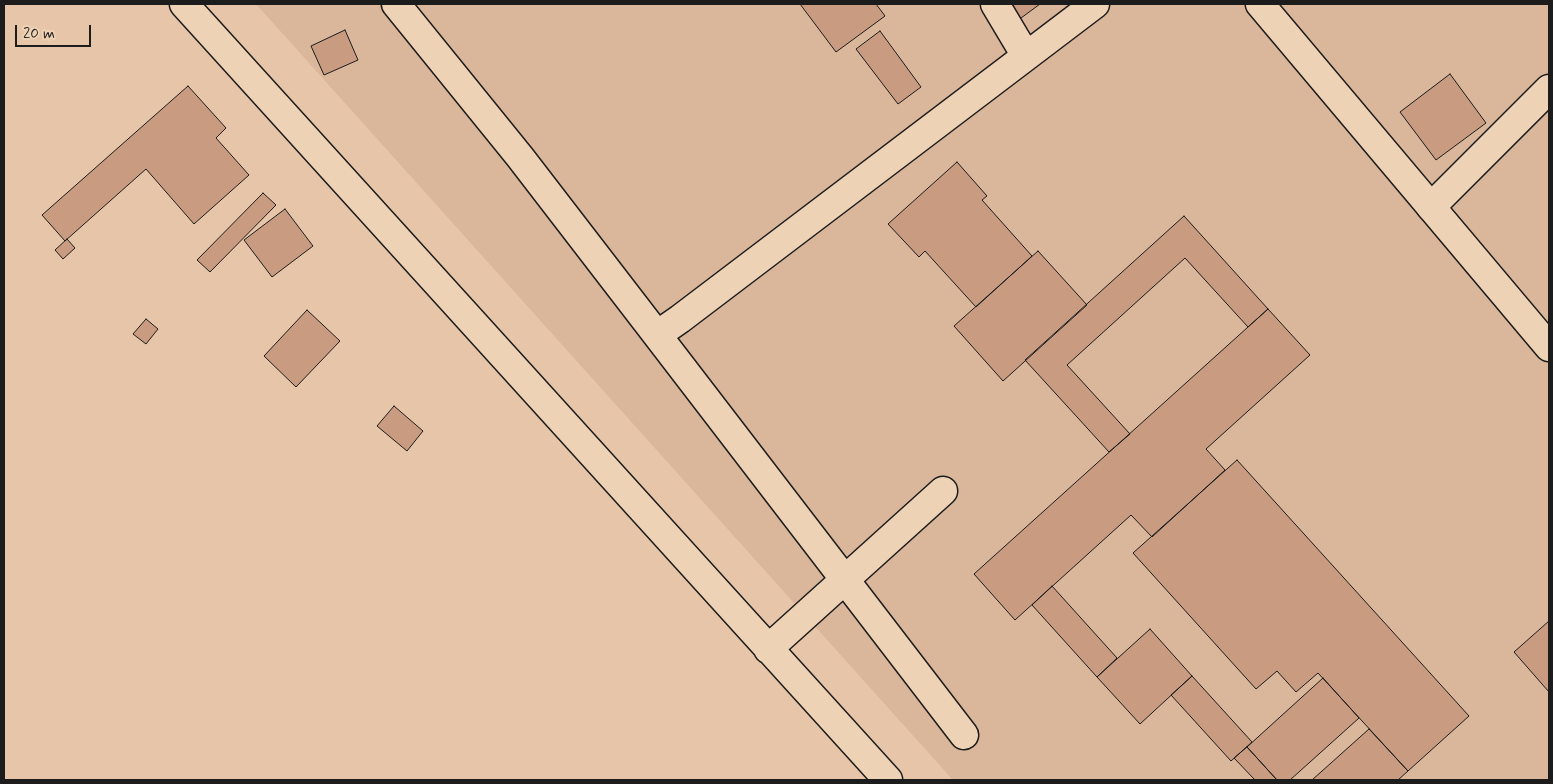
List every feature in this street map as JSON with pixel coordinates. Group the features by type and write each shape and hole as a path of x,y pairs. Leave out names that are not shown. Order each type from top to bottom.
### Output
{"street":[{"path":"184,4 888,780"},
{"path":"396,4 520,158 964,735"},
{"path":"995,4 1026,56"},
{"path":"656,334 680,320 1095,4"},
{"path":"1260,4 1549,348"},
{"path":"1431,207 1549,89"},
{"path":"768,649 943,491"}],"shaded area":[{"path":"256,4 1549,4 1549,780 953,780"}],"building":[{"path":"800,4 876,4 885,16 836,52"},
{"path":"1005,4 1040,4 1017,21"},
{"path":"345,30 358,60 324,75 311,46"},
{"path":"880,31 921,87 898,104 856,49"},
{"path":"1450,74 1486,123 1436,160 1400,112"},
{"path":"188,86 226,128 216,138 249,175 194,224 146,169 65,241 42,215"},
{"path":"957,162 987,196 982,200 1032,256 976,307 925,251 919,257 888,224"},
{"path":"263,193 276,205 210,272 197,260"},
{"path":"285,209 313,246 272,277 244,240"},
{"path":"1184,216 1268,309 1248,327 1185,258 1067,365 1130,434 1109,452 1025,360"},
{"path":"67,239 75,248 63,259 55,250"},
{"path":"1038,251 1087,305 1003,381 954,326"},
{"path":"1268,309 1310,355 1206,449 1225,470 1152,537 1131,515 1015,620 974,574"},
{"path":"307,310 340,341 296,387 264,356"},
{"path":"146,319 158,329 146,344 133,334"},
{"path":"394,406 423,431 407,451 377,426"},
{"path":"1237,460 1469,716 1408,771 1318,673 1296,692 1277,671 1256,689 1133,553"},
{"path":"1052,586 1117,658 1097,677 1032,605"},
{"path":"1549,621 1549,692 1514,652"},
{"path":"1150,629 1192,676 1140,724 1097,677"},
{"path":"1192,676 1252,742 1231,761 1171,695"},
{"path":"1323,678 1359,718 1290,780 1277,780 1247,747"},
{"path":"1369,729 1408,771 1398,780 1312,780"},
{"path":"1247,747 1277,780 1255,780 1234,758"}]}
